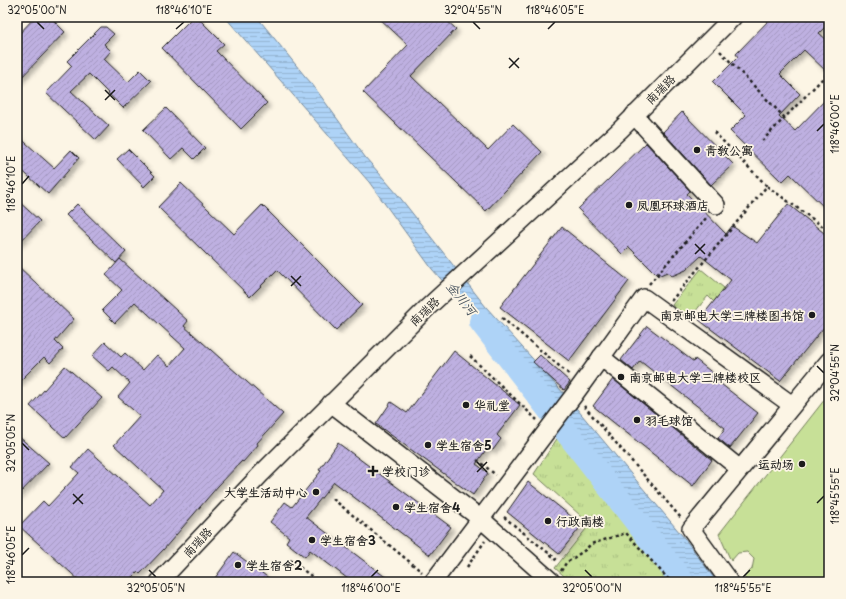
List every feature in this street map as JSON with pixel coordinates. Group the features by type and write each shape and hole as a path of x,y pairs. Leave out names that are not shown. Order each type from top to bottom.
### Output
{"street":[{"name":"南瑞路","path":"159,582 262,474 427,308 634,115 733,17"},
{"path":"634,115 716,205"},
{"path":"433,582 574,395 644,298 792,405"},
{"path":"601,357 740,469"},
{"path":"728,581 691,529 829,361"},
{"path":"331,404 481,519 552,582"}],"path":[{"path":"709,41 785,118"},
{"path":"762,141 829,72"},
{"path":"714,132 767,186 829,231"},
{"path":"663,311 767,186"},
{"path":"644,298 648,286 716,205"},
{"path":"502,318 574,395 691,529"},
{"path":"470,356 549,427"},
{"path":"477,460 507,484"},
{"path":"333,499 433,582"},
{"path":"552,582 566,564 591,544 626,533 671,582"},
{"path":"290,560 319,582"}],"green space":[{"path":"701,269 724,288 714,302 708,296 689,319 672,305"},
{"name":"运动场","path":"829,394 829,582 748,582 744,577 752,569 754,559 747,552 738,553 731,561 719,534"},
{"path":"562,431 686,582 571,582 555,568 590,524 534,474"}],"water":[{"path":"225,17 257,17 312,84 365,157 398,195 486,307 567,397 685,539 717,582 698,582 649,525 525,374 432,269 369,182"}],"building":[{"path":"35,17 50,17 65,32 17,82 17,36"},
{"path":"193,17 197,17 224,44 216,51 267,103 241,129 162,48"},
{"path":"378,17 443,17 456,29 411,76 488,150 513,124 542,152 486,211 363,92 408,45"},
{"path":"772,17 829,17 829,23 819,33 829,42 829,74 804,50 780,74 800,94 779,116 795,131 829,96 829,212 790,174 782,182 730,131 746,115 713,82 738,57 736,54"},
{"path":"101,27 106,27 114,34 104,44 111,51 104,59 128,82 140,70 151,81 123,108 89,74 71,91 109,126 96,140 46,93 72,66 67,61"},
{"path":"166,108 205,148 194,159 183,148 171,159 143,130"},
{"name":"青教公寓","path":"682,112 733,164 711,185 663,132"},
{"path":"17,135 54,168 71,150 79,158 48,194 17,166"},
{"path":"646,143 690,191 687,194 726,234 732,226 757,243 788,204 829,237 829,321 780,381 699,320 731,280 701,256 686,270 672,276 667,272 658,276 629,247 622,254 578,209"},
{"path":"128,149 155,176 144,187 117,159"},
{"path":"181,183 234,234 262,205 362,305 336,330 277,270 250,297 158,207"},
{"path":"17,200 40,221 17,245"},
{"path":"77,204 126,252 116,263 66,215"},
{"path":"562,227 629,281 569,361 500,307"},
{"path":"120,259 188,321 184,326 283,414 257,443 258,445 243,462 242,461 218,486 164,549 140,574 138,572 128,582 81,582 19,526 43,501 48,506 79,473 72,467 88,449 150,505 163,490 114,445 140,416 118,397 130,383 113,367 109,371 92,356 105,342 121,357 125,353 143,370 157,355 169,366 185,348 135,302 115,323 102,310 122,290 106,275"},
{"path":"17,265 74,319 55,341 63,349 50,363 44,357 17,384"},
{"path":"647,326 694,362 695,359 714,374 712,377 758,413 730,448 718,438 725,428 640,361 633,370 621,360"},
{"path":"454,351 520,405 497,435 501,439 493,450 488,447 476,464 488,473 473,495 376,424 391,402 407,413"},
{"path":"540,355 570,382 564,390 533,362"},
{"path":"65,366 102,398 65,438 30,406"},
{"name":"羽毛球馆","path":"613,379 712,460 693,486 593,406"},
{"path":"17,435 49,463 17,496"},
{"path":"338,443 451,527 430,555 334,482 306,517 392,582 352,582 310,550 305,557 286,542 289,537 270,522 285,502 292,507 321,471 319,470"},
{"name":"行政南楼","path":"528,482 582,525 559,554 507,512"},
{"name":"学生宿舍2","path":"234,552 274,582 212,582"}],"waterway":[{"name":"金川河","path":"481,322 683,582"}],"place":[{"name":"青教公寓","path":"697,150"},
{"name":"凤凰环球酒店","path":"629,205"},
{"name":"南京邮电大学三牌楼图书馆","path":"812,315"},
{"name":"南京邮电大学三牌楼校区","path":"621,377"},
{"name":"华礼堂","path":"466,405"},
{"name":"羽毛球馆","path":"637,420"},
{"name":"学生宿舍5","path":"428,445"},
{"name":"运动场","path":"802,464"},
{"name":"学校门诊","path":"373,471"},
{"name":"大学生活动中心","path":"316,492"},
{"name":"学生宿舍4","path":"396,507"},
{"name":"行政南楼","path":"548,521"},
{"name":"学生宿舍3","path":"312,540"},
{"name":"学生宿舍2","path":"238,565"}]}
